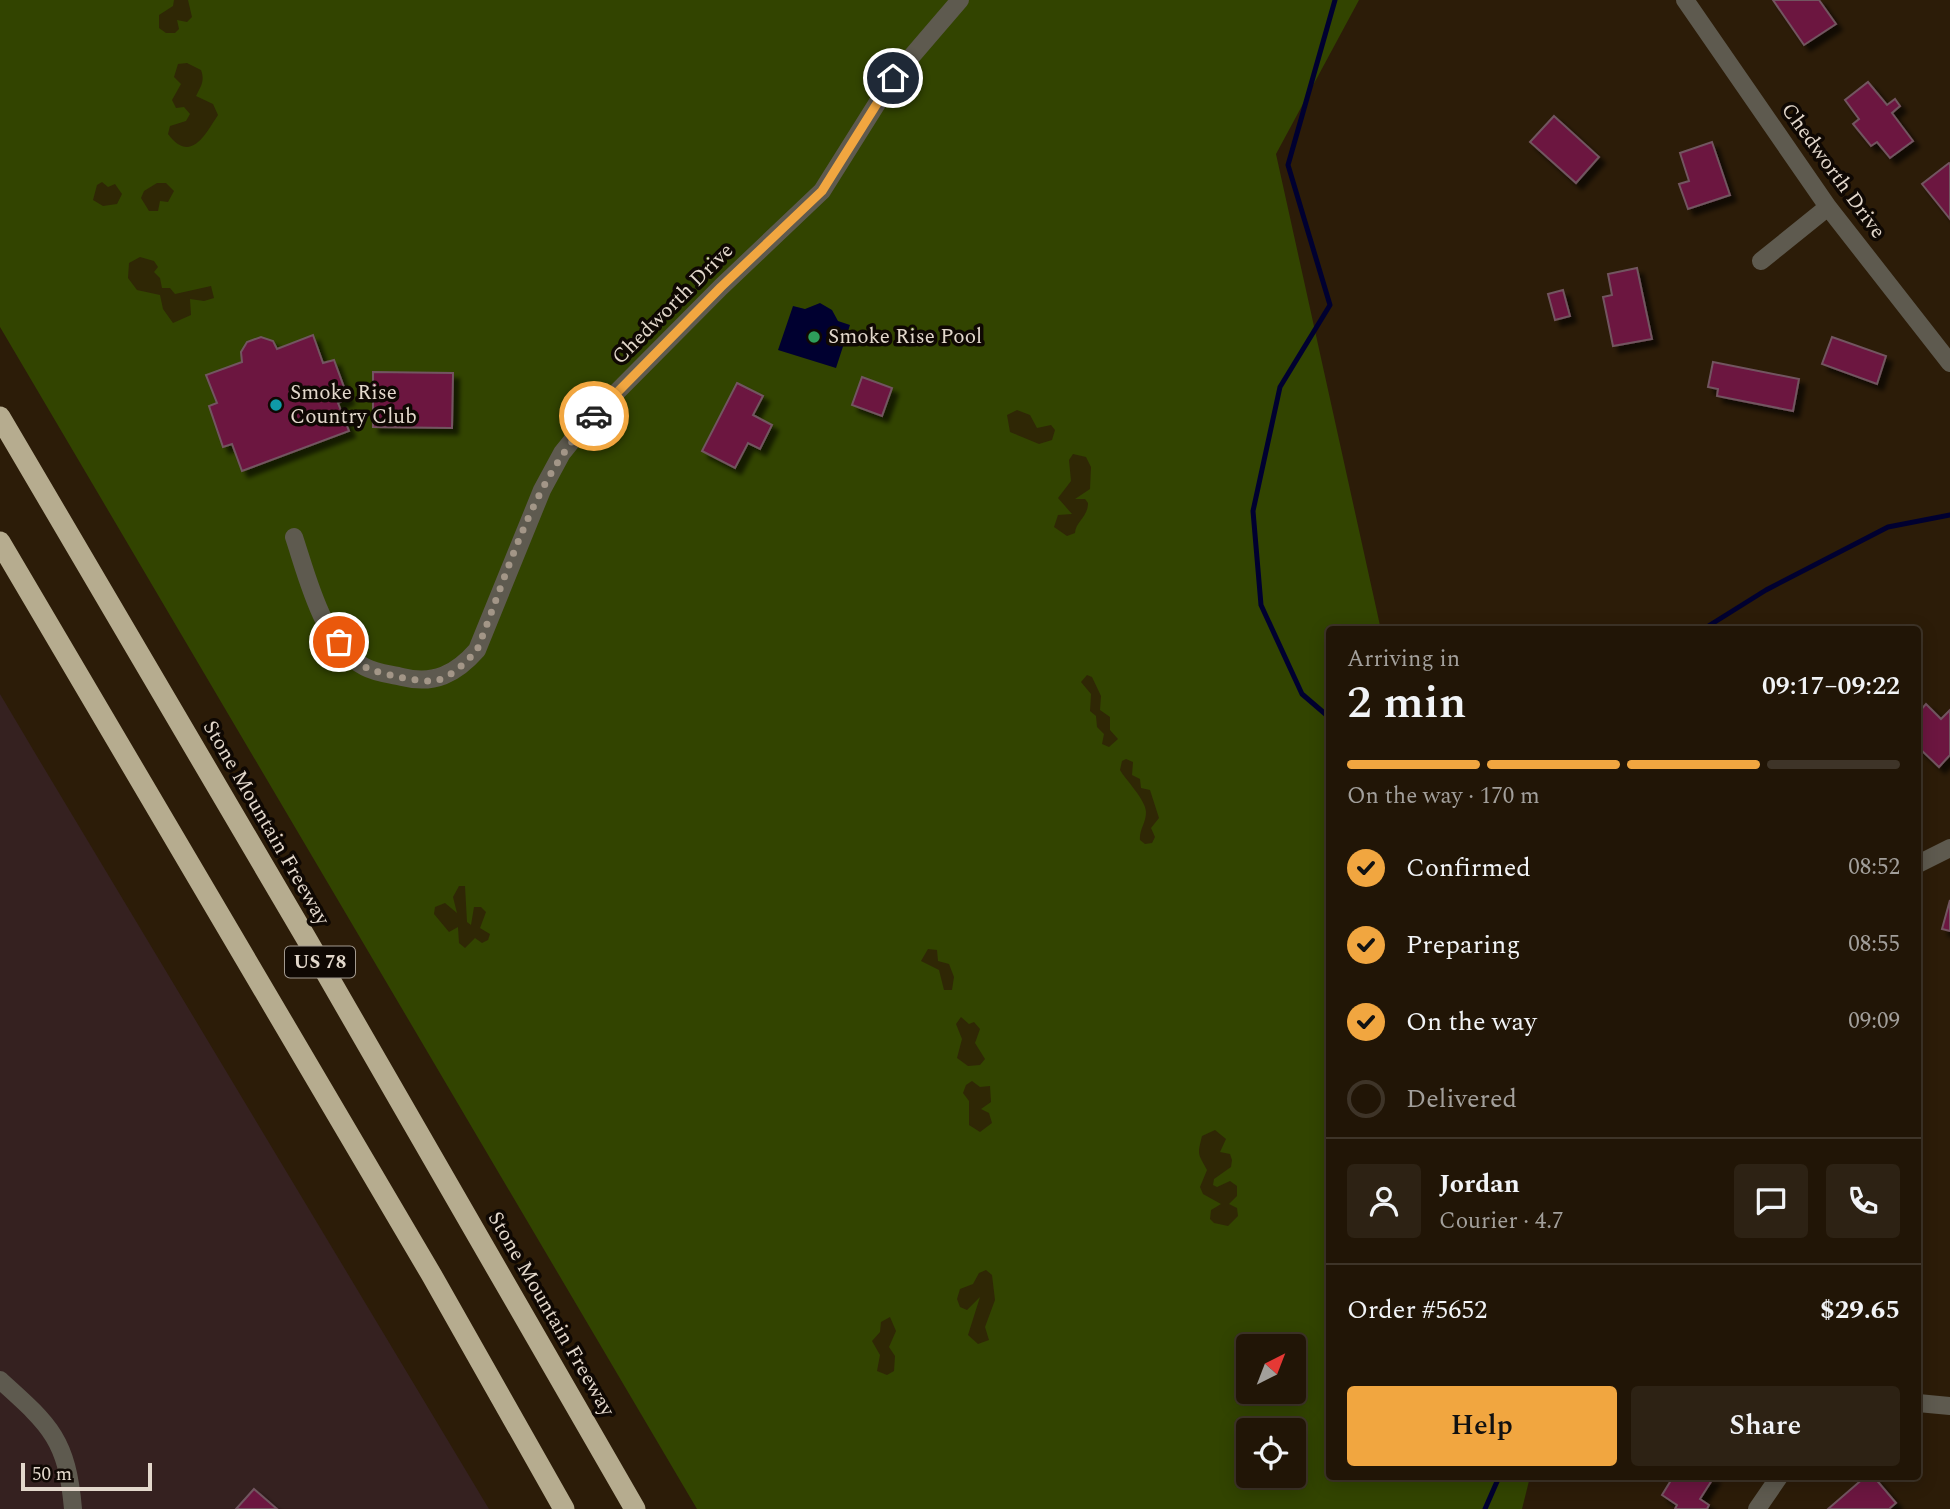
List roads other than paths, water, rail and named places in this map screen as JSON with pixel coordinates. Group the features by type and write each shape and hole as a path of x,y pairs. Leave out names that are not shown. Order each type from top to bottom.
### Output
{"highway":[{"name":"Stone Mountain Freeway","path":"0,417 306,938 635,1509"},
{"name":"US 78","path":"0,542 403,1227 564,1509"}],"street":[{"name":"Chedworth Drive","path":"295,537 329,628 348,655 366,668 407,679 437,680 464,664 477,650 542,490 562,453 587,422 710,298 822,191 893,78 960,0"},
{"name":"Chedworth Drive","path":"1685,0 1828,207 1950,363"},
{"path":"1761,261 1828,207"},
{"path":"1921,862 1950,848"},
{"path":"0,1380 42,1418 62,1447 69,1467 73,1509"},
{"path":"1921,1404 1950,1406"},
{"path":"1757,1509 1777,1480"}],"waterway":[{"path":"1326,715 1302,694 1261,605 1253,511 1280,387 1330,305 1288,165 1335,0"},
{"path":"1708,626 1766,590 1888,527 1950,515"},
{"path":"1485,1509 1498,1480"}],"place":[{"name":"Smoke Rise Pool","path":"814,337"},
{"name":"Smoke Rise Country Club","path":"276,405"}]}
